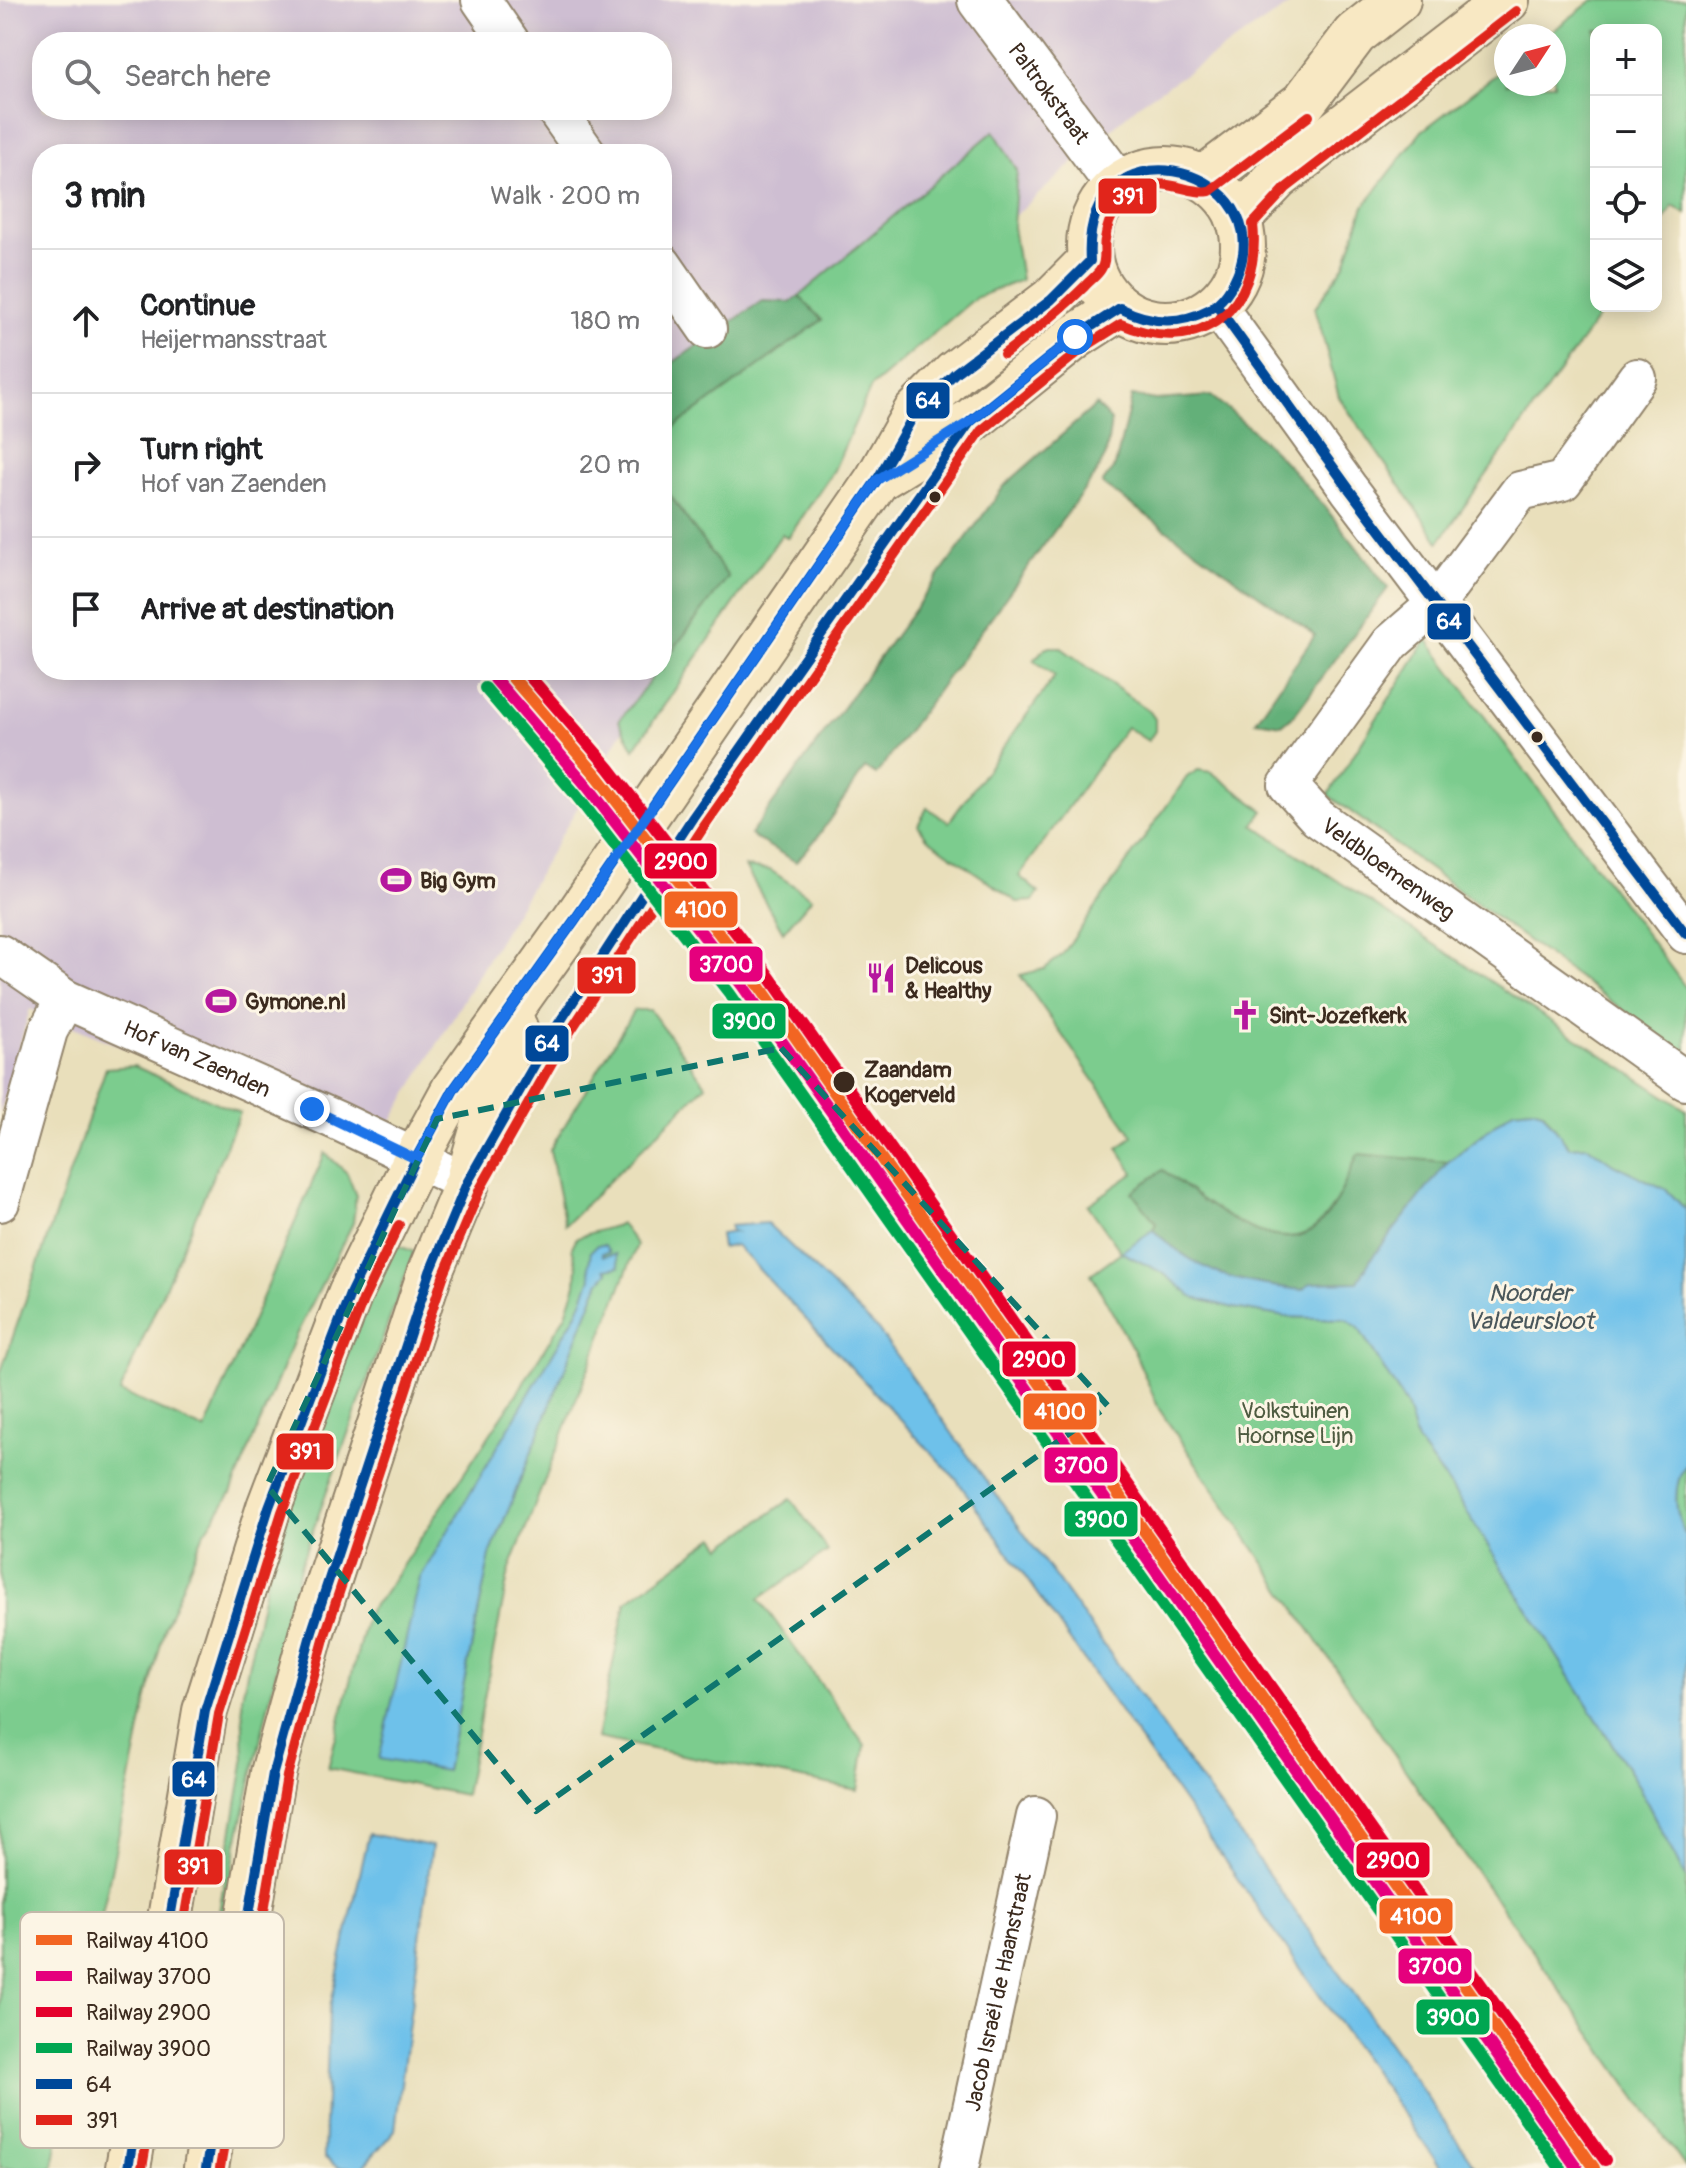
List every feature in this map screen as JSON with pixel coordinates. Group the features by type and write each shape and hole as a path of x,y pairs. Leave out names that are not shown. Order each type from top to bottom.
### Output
{"main road":[{"path":"1204,178 1303,103 1355,34 1398,0"},
{"path":"1238,219 1277,178 1507,0"},
{"path":"1169,168 1204,178 1225,195 1238,219 1243,238 1242,258 1236,278 1217,306 1194,318 1156,322 1120,308 1106,295 1090,261 1088,240 1093,219 1103,200 1133,175 1151,170 1169,168"},
{"path":"171,1912 205,1711 269,1507 350,1294 454,1089 877,480 915,413 955,373 1051,300 1090,261"},
{"path":"877,480 971,421 1075,337 1120,308"},
{"path":"249,1912 273,1773 327,1586 430,1272 467,1183 498,1074 532,980"},
{"path":"128,2168 131,2148"},
{"path":"206,2168 209,2148"}],"street":[{"path":"481,0 503,32"},
{"name":"Paltrokstraat","path":"980,0 1118,185"},
{"path":"563,120 580,144"},
{"path":"672,278 707,329"},
{"path":"1217,306 1436,604 1686,934"},
{"path":"1436,604 1520,491 1563,481 1637,378"},
{"name":"Veldbloemenweg","path":"1436,604 1391,643 1288,785 1318,818 1686,1081"},
{"name":"Hof van Zaenden","path":"0,954 65,999 338,1121 467,1183"},
{"path":"0,1202 48,1031 65,999"},
{"name":"Jacob Israël de Haanstraat","path":"959,2168 1036,1816"}],"highlighted area":[{"path":"781,1048 1108,1406 536,1811 267,1486 437,1119"}],"shaded area":[{"path":"0,0 1297,0 1138,105 847,366 672,648 672,144 32,144 32,680 653,680 374,1151 30,1009 0,1114"}],"green space":[{"path":"1593,0 1686,0 1686,214 1673,206 1662,223 1662,24 1590,24 1590,312 1602,312 1439,542 1339,397 1315,308 1345,264 1364,206 1422,131 1494,76 1494,96 1566,96 1566,24 1562,24"},
{"path":"994,131 1017,170 1013,227 1021,280 975,298 871,387 834,470 788,538 782,534 634,749 619,721 650,680 672,680 672,651 728,577 672,498 672,429 821,320 799,296"},
{"path":"799,296 822,320 672,429 672,363 762,301 790,302"},
{"path":"1132,396 1156,400 1211,396 1284,462 1327,510 1388,588 1295,714 1282,725 1256,721 1315,635 1102,484 1115,466"},
{"path":"1096,405 1111,421 1106,455 1095,475 876,775 865,768 817,838 796,862 750,835 1005,485"},
{"path":"672,498 728,577 672,651"},
{"path":"1427,639 1686,988 1686,1056 1328,795"},
{"path":"1046,647 1060,647 1150,712 1155,719 1155,731 1148,741 1126,727 1019,876 1039,893 1033,901 1017,902 927,838 918,825 927,808 949,822 1055,676 1034,660"},
{"name":"Volkstuinen Hoornse Lijn","path":"1198,770 1211,772 1264,811 1253,825 1686,1110 1686,1210 1667,1190 1613,1164 1588,1146 1569,1147 1543,1111 1532,1108 1513,1110 1448,1162 1358,1155 1332,1208 1319,1224 1302,1235 1282,1237 1238,1222 1216,1210 1163,1170 1153,1230 1122,1252 1163,1273 1195,1298 1286,1317 1345,1319 1358,1327 1406,1405 1417,1441 1453,1490 1638,1785 1686,1878 1686,2168 1427,1802 1159,1409 1134,1351 1091,1274 1121,1252 1088,1205 1134,1173 1118,1148 1133,1136 1020,975 1044,969 1062,955 1187,777"},
{"path":"745,867 770,870 812,898 783,932"},
{"path":"634,1010 650,1010 706,1085 565,1225 550,1150"},
{"path":"134,1066 240,1113 120,1392 205,1430 325,1153 347,1173 356,1196 353,1223 296,1335 231,1493 203,1535 165,1627 145,1706 103,1912 20,1912 20,2148 56,2148 53,2168 0,2168 0,1374 106,1068"},
{"path":"1358,1154 1448,1162 1371,1259 1359,1282 1311,1283 1302,1290 1258,1284 1222,1274 1188,1258 1153,1230 1156,1223 1132,1192 1163,1170 1216,1210 1238,1222 1282,1237 1302,1235 1319,1224 1332,1208"},
{"path":"621,1224 637,1245 509,1571 465,1795 328,1768 368,1611 382,1596 511,1403 566,1314 576,1284 577,1267 572,1247 577,1237","holes":["605,1245 602,1253 607,1272 600,1281 490,1555 446,1770 508,1431 578,1311"]},
{"path":"390,1242 414,1252 301,1563 236,1847 225,1912 219,1912 244,1763 242,1696 273,1548"},
{"path":"1686,1464 1686,1536 1676,1500 1678,1481"},
{"path":"791,1499 828,1551 759,1599 865,1745 858,1790 597,1738 626,1602 715,1537 722,1547"}],"water":[{"name":"Noorder Valdeursloot","path":"1532,1108 1542,1111 1569,1147 1588,1146 1613,1164 1667,1190 1686,1210 1686,1464 1678,1481 1676,1500 1686,1536 1686,1878 1638,1785 1453,1490 1417,1441 1406,1405 1358,1327 1345,1319 1286,1317 1194,1298 1163,1273 1121,1252 1153,1230 1188,1258 1239,1280 1302,1290 1311,1283 1358,1282 1371,1259 1448,1162 1513,1110"},
{"path":"767,1223 878,1330 1476,2168 1441,2168 957,1480 736,1245 722,1248 720,1234 735,1232 730,1230 730,1226"},
{"path":"597,1245 605,1245 609,1252 602,1253 603,1256 616,1254 619,1267 605,1269 608,1272 600,1281 490,1555 446,1771 379,1759 420,1578 578,1311 591,1278 591,1251"},
{"path":"369,1834 432,1846 395,2130 362,2168 338,2168 324,2157 329,2012"}],"rail line":[{"name":"3700","path":"496,680 587,786 742,985 1577,2168"},
{"name":"4100","path":"515,680 598,777 753,977 1594,2168"},
{"name":"2900","path":"533,680 609,768 764,969 1605,2160"},
{"name":"3900","path":"485,688 576,795 730,994 1560,2168"}],"transit line":[{"name":"391","path":"264,1912 287,1776 325,1635 443,1277 480,1189 564,1041 705,825 981,431 1083,348 1121,324 1150,333 1177,335 1200,329 1220,318 1236,302 1247,280 1253,254 1253,224 1286,188 1516,11"},
{"name":"391","path":"1004,354 1055,314 1099,272 1104,262 1104,243 1109,223 1128,195 1143,187 1162,184 1210,191 1309,116"},
{"name":"64","path":"171,1912 205,1711 269,1507 350,1294 454,1089 574,921 877,480 915,413 955,373 1051,300 1090,261 1095,216 1114,187 1142,172 1174,171 1204,182 1229,202 1242,231 1240,267 1228,292 1208,310 1186,319 1164,321 1120,308 1075,337 971,421 693,817 552,1034 467,1183 430,1272 312,1631 273,1773 249,1912"},
{"name":"64","path":"1217,306 1349,489 1686,934"},
{"name":"391","path":"185,1912 219,1714 282,1512 363,1300 399,1225"},
{"name":"64","path":"128,2168 131,2148"},
{"name":"391","path":"142,2168 145,2148"},
{"name":"64","path":"206,2168 209,2148"},
{"name":"391","path":"220,2168 223,2148"}],"place":[{"name":"Big Gym","path":"396,880"},
{"name":"Delicous & Healthy","path":"881,978"},
{"name":"Gymone.nl","path":"221,1001"},
{"name":"Sint-Jozefkerk","path":"1245,1015"},
{"name":"Zaandam Kogerveld","path":"844,1082"}],"route":[{"path":"312,1109 416,1159 454,1089 574,921 877,480 971,421 1075,337"}]}
